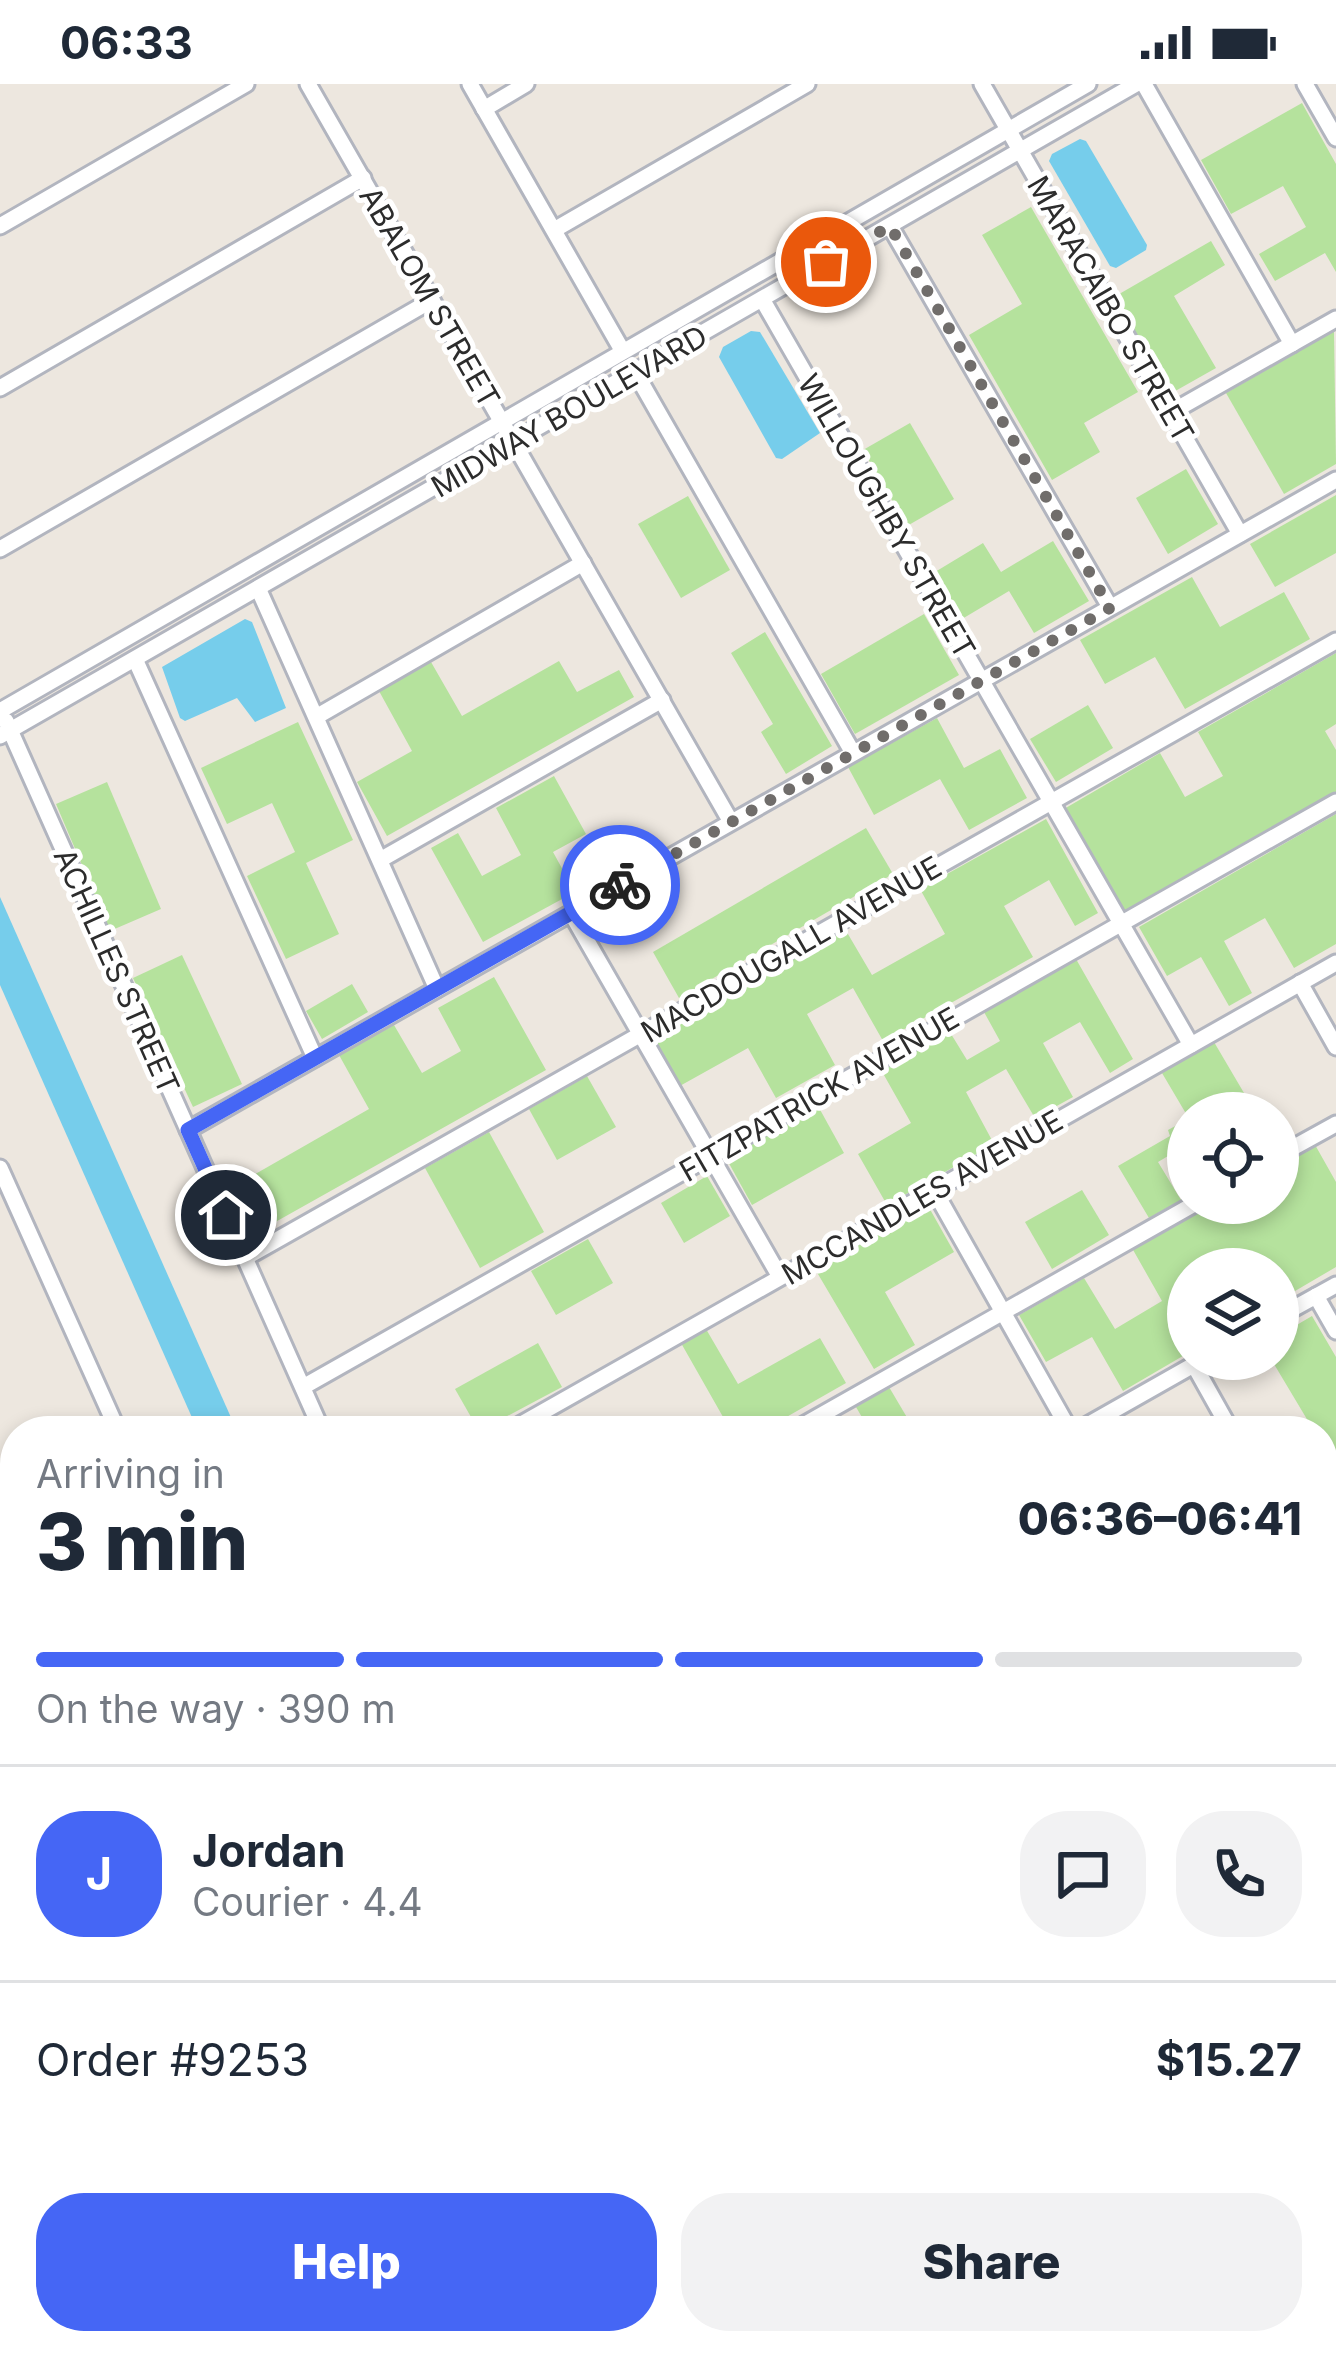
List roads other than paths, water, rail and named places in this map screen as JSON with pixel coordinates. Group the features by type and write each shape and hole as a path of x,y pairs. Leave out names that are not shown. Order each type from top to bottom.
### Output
{"street":[{"path":"0,226 246,84"},
{"name":"ABALOM STREET","path":"308,84 731,822"},
{"path":"470,84 622,350"},
{"path":"484,109 526,84"},
{"path":"554,230 807,84"},
{"name":"MARACAIBO STREET","path":"982,84 1240,534"},
{"name":"MIDWAY BOULEVARD","path":"0,710 1088,84"},
{"path":"1140,84 1292,344"},
{"name":"MIDWAY BOULEVARD","path":"5,733 1140,84"},
{"path":"1305,84 1336,138"},
{"path":"0,388 363,178"},
{"path":"890,226 1110,608"},
{"name":"WILLOUGHBY STREET","path":"762,299 1191,1045"},
{"path":"0,549 432,300"},
{"path":"1170,412 1336,319"},
{"path":"635,373 854,753"},
{"path":"188,1130 1336,479"},
{"path":"316,717 583,563"},
{"path":"258,588 437,988"},
{"name":"MACDOUGALL AVENUE","path":"245,1258 1336,640"},
{"path":"135,658 314,1058"},
{"path":"380,860 662,700"},
{"name":"ACHILLES STREET","path":"0,710 5,733 316,1416"},
{"name":"FITZPATRICK AVENUE","path":"303,1387 1336,802"},
{"path":"571,913 780,1277"},
{"name":"MCCANDLES AVENUE","path":"535,1416 1336,963"},
{"path":"1300,983 1336,1047"},
{"path":"1299,1144 1336,1124"},
{"path":"0,1168 111,1416"},
{"path":"934,1190 1065,1416"},
{"path":"819,1416 1167,1219"},
{"path":"1299,1305 1336,1285"},
{"path":"1316,1296 1336,1331"},
{"path":"1101,1416 1167,1380"},
{"path":"1208,1380 1225,1416"}],"water":[{"path":"1080,139 1086,141 1147,245 1116,268 1110,266 1049,161 1052,154"},
{"path":"751,331 760,332 820,433 782,459 776,458 719,357 723,347"},
{"path":"245,619 252,622 286,708 255,722 237,698 185,721 180,718 162,667"},
{"path":"0,897 230,1416 191,1416 0,985"}]}
